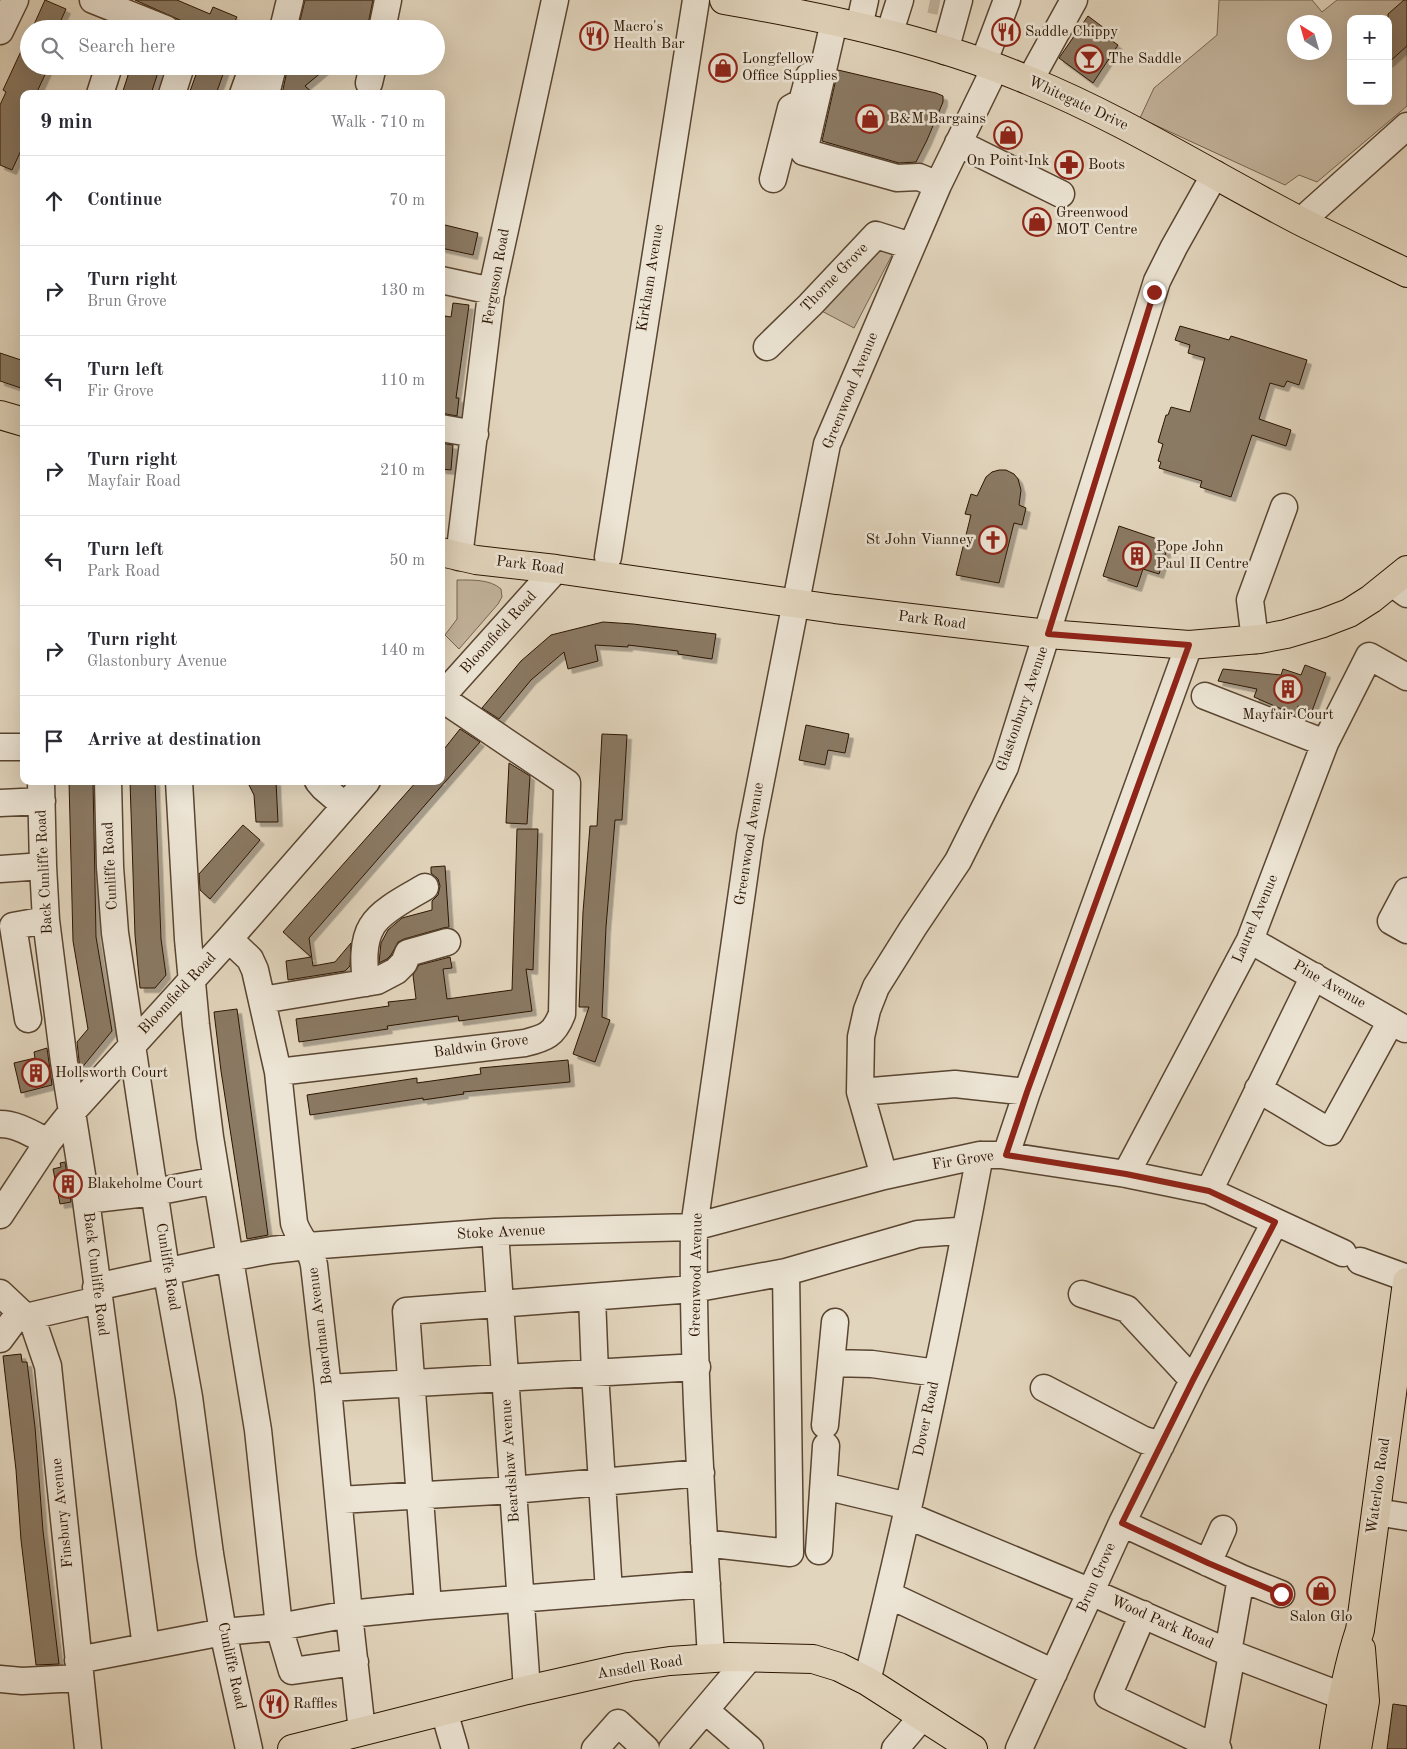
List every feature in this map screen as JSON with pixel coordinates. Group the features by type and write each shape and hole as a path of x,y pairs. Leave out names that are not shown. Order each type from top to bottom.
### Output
{"main road":[{"name":"Whitegate Drive","path":"733,1 889,35 945,51 1030,80 1136,131 1301,221 1407,273"},
{"path":"0,415 20,421"},
{"name":"Park Road","path":"450,554 476,560 556,569 795,604 1048,634 1189,645 1255,640 1286,634 1349,613 1402,582"},
{"name":"Waterloo Road","path":"1357,1749 1350,1661 1360,1630 1404,1319 1407,1282"},
{"name":"Ansdell Road","path":"292,1749 527,1690 629,1667 711,1658 813,1660 839,1667 867,1681 973,1749"},
{"name":"Waterloo Road","path":"1334,1749 1353,1698"}],"street":[{"path":"0,31 15,0"},
{"path":"93,0 122,20"},
{"path":"285,20 290,0"},
{"path":"384,20 388,0"},
{"name":"Ferguson Road","path":"450,554 475,434 492,291 555,0"},
{"name":"Kirkham Avenue","path":"608,557 696,0"},
{"path":"772,179 791,108 802,102 839,23 865,0"},
{"path":"889,35 900,0"},
{"name":"Greenwood Avenue","path":"711,1658 693,1289 694,1227 750,836 827,444 938,185 958,143 989,66 1007,0"},
{"path":"1030,80 1074,0"},
{"path":"945,51 952,3"},
{"path":"839,23 804,152 897,178 919,177 938,185"},
{"path":"101,90 106,75"},
{"path":"173,90 179,75"},
{"path":"244,90 250,75"},
{"path":"267,90 271,75"},
{"path":"1301,221 1407,126"},
{"path":"958,143 1061,194"},
{"name":"Glastonbury Avenue","path":"884,1176 860,1092 861,1037 867,1010 876,987 958,862 1005,767 1157,281 1215,174"},
{"name":"Thorne Grove","path":"766,347 810,305 876,235 912,246"},
{"path":"445,281 492,291"},
{"path":"445,429 475,434"},
{"path":"1255,640 1250,600 1284,507"},
{"name":"Bloomfield Road","path":"445,694 556,569"},
{"path":"1006,1155 1027,1092 1189,645"},
{"name":"Laurel Avenue","path":"1126,1174 1250,940 1325,743 1369,656 1407,677"},
{"path":"1205,696 1325,743"},
{"name":"Baldwin Grove","path":"278,1072 525,1043 551,1034 558,1024 562,1014 567,783 445,701"},
{"path":"0,747 20,746"},
{"name":"Cunliffe Road","path":"108,785 110,867 115,933 167,1272 189,1397 210,1554 223,1632 248,1749"},
{"path":"179,785 196,1025 217,1180 258,1430 279,1627 292,1671 355,1662"},
{"path":"321,785 345,806"},
{"name":"Bloomfield Road","path":"0,1215 48,1142 71,1113 229,939 363,785"},
{"path":"0,803 41,791"},
{"name":"Back Cunliffe Road","path":"41,791 42,866 46,920 71,1113 86,1200 97,1294 146,1647"},
{"path":"0,868 42,866"},
{"path":"366,983 364,963 367,938 371,927 378,918 425,887"},
{"path":"1407,891 1391,921 1407,930"},
{"path":"28,1019 13,926 46,920"},
{"name":"Boardman Avenue","path":"229,939 250,959 255,970 278,1072 294,1223 296,1230 308,1246 314,1265 362,1731"},
{"name":"Pine Avenue","path":"1250,940 1399,1026"},
{"path":"262,1000 377,981 396,971 404,963 408,954 447,942"},
{"path":"1209,1191 1314,976"},
{"path":"1258,1089 1330,1132 1399,1026"},
{"path":"860,1092 955,1084 1027,1092"},
{"path":"0,1124 9,1124 48,1142"},
{"name":"Fir Grove","path":"694,1227 884,1176 980,1155 1006,1155 1126,1174 1209,1191 1351,1257 1407,1278"},
{"name":"Dover Road","path":"867,1681 889,1595 937,1373 980,1155"},
{"path":"86,1200 155,1192 217,1180"},
{"name":"Brun Grove","path":"1019,1749 1122,1523 1193,1380 1275,1222"},
{"name":"Stoke Avenue","path":"23,1315 167,1272 272,1250 495,1232 694,1227"},
{"name":"Beardshaw Avenue","path":"495,1232 502,1304 527,1690"},
{"path":"428,1606 406,1311 693,1289 786,1272 918,1234 966,1232"},
{"path":"704,1543 790,1553 786,1272"},
{"name":"Finsbury Avenue","path":"0,1293 34,1325 48,1366 88,1749"},
{"path":"1082,1294 1127,1309 1193,1380"},
{"path":"592,1298 595,1373 610,1592"},
{"path":"0,1339 23,1315"},
{"path":"819,1551 824,1486 825,1435 835,1322"},
{"path":"831,1363 872,1364 937,1373"},
{"path":"328,1388 697,1367"},
{"path":"1044,1388 1144,1440 1161,1445"},
{"path":"339,1500 513,1490 701,1474"},
{"name":"Wood Park Road","path":"824,1486 907,1511 1230,1653 1353,1698"},
{"path":"1376,1512 1407,1518"},
{"path":"1122,1523 1281,1594"},
{"path":"1208,1563 1223,1529"},
{"path":"1143,1614 1108,1696 1217,1748 1242,1578"},
{"path":"0,1679 22,1681 79,1669 146,1647 223,1632 279,1627 349,1614 520,1598 707,1584"},
{"path":"889,1595 1054,1673"},
{"path":"672,1749 748,1658"},
{"path":"705,1710 750,1749"},
{"path":"444,1711 455,1749"},
{"path":"895,1749 922,1717"},
{"path":"595,1749 618,1723 646,1749"}],"shaded area":[{"path":"1219,0 1312,0 1322,12 1337,0 1407,0 1407,106 1317,182 1299,175 1285,185 1140,118 1154,88 1217,35"},
{"path":"875,246 893,253 854,328 814,307"},
{"path":"457,580 491,583 501,589 502,597 459,649 445,635 457,619"}],"building":[{"path":"45,0 66,9 61,20 36,20"},
{"path":"135,0 177,0 210,14 213,7 237,17 236,20 180,20"},
{"path":"305,0 373,0 369,20 300,20"},
{"path":"1404,0 1407,0 1407,46 1392,59 1392,15 1388,14"},
{"path":"1088,16 1104,28 1101,33 1118,45 1093,83 1059,58"},
{"path":"20,53 20,75 45,75 38,90 20,90 20,153 12,170 0,165 0,105 6,92 3,90"},
{"path":"838,70 943,96 943,102 916,162 899,163 822,141"},
{"path":"128,75 157,75 152,90 123,90"},
{"path":"196,75 223,75 217,90 190,90"},
{"path":"286,75 318,75 305,86 310,90 283,90"},
{"path":"445,225 478,233 473,255 445,249"},
{"path":"453,303 469,305 456,398 459,398 457,416 445,414 445,316 451,317"},
{"path":"1180,326 1229,340 1231,336 1307,360 1299,385 1287,381 1284,387 1270,383 1259,419 1291,430 1286,446 1252,435 1231,497 1200,487 1202,481 1159,468 1161,462 1158,461 1163,444 1158,442 1166,415 1168,415 1171,407 1190,412 1205,358 1188,353 1190,345 1175,340"},
{"path":"0,353 20,360 20,388 0,381"},
{"path":"445,444 453,445 451,470 445,469"},
{"path":"1006,470 1014,474 1018,479 1021,490 1019,505 1026,508 1022,525 1014,523 999,583 956,575 971,515 965,514 971,494 977,496 986,477 992,472"},
{"name":"Pope John Paul II Centre","path":"1119,526 1169,543 1159,574 1143,569 1137,587 1103,576"},
{"path":"603,622 716,634 712,659 678,654 678,651 628,645 628,647 595,645 598,661 568,669 564,652 531,680 499,719 482,708 521,661 551,635"},
{"name":"Mayfair Court","path":"1305,665 1326,673 1312,711 1298,706 1295,715 1254,697 1257,689 1218,681 1223,669 1281,675 1283,669 1301,675"},
{"path":"806,725 849,734 845,753 828,750 825,765 799,760"},
{"path":"460,729 480,742 445,782 445,748"},
{"path":"602,734 627,735 622,820 615,820 606,927 602,1017 610,1020 595,1062 573,1054 589,1007 579,1007 583,912 590,826 597,826"},
{"path":"509,763 530,776 527,824 506,823"},
{"path":"69,785 93,785 96,937 112,1031 80,1070 77,1042 88,1029 73,941"},
{"path":"130,785 155,785 161,939 166,975 155,988 140,988 135,935"},
{"path":"249,785 276,785 278,822 256,822 254,795"},
{"path":"413,785 442,785 309,938 313,966 335,962 351,943 350,966 345,971 288,980 286,961 311,957 283,932"},
{"path":"243,825 260,840 210,899 200,890 199,874"},
{"path":"517,829 538,829 533,970 526,969 532,1011 459,1021 458,1016 387,1026 388,1029 299,1042 296,1019 389,1006 388,1002 416,999 413,975 419,965 450,957 452,968 443,969 447,999 512,990"},
{"path":"445,866 449,927 398,942 391,955 379,963 381,943 388,930 402,918 432,910 432,901 438,895 440,886 438,879 431,873 431,867"},
{"path":"237,1009 268,1235 247,1239 221,1071 214,1012"},
{"name":"Hollsworth Court","path":"47,1048 52,1085 21,1093 14,1063 35,1058 34,1052"},
{"path":"568,1060 570,1082 463,1092 464,1094 423,1100 423,1098 310,1115 307,1095 417,1078 417,1083 481,1074 480,1068"},
{"path":"65,1162 71,1202 60,1204 53,1169 61,1167 60,1163"},
{"path":"21,1354 22,1362 27,1362 35,1427 43,1531 59,1664 36,1665 21,1540 16,1470 3,1356"},
{"path":"1393,1704 1407,1706 1407,1749 1387,1749"}],"tunnel":[{"path":"930,0 940,2"}],"place":[{"name":"Saddle Chippy","path":"1006,32"},
{"name":"Macro's Health Bar","path":"594,36"},
{"name":"The Saddle","path":"1089,59"},
{"name":"Longfellow Office Supplies","path":"723,68"},
{"name":"B&M Bargains","path":"870,119"},
{"name":"On Point Ink","path":"1008,135"},
{"name":"Boots","path":"1069,165"},
{"name":"Greenwood MOT Centre","path":"1037,222"},
{"name":"St John Vianney","path":"993,540"},
{"name":"Pope John Paul II Centre","path":"1137,556"},
{"name":"Mayfair Court","path":"1288,689"},
{"name":"Hollsworth Court","path":"36,1073"},
{"name":"Blakeholme Court","path":"68,1184"},
{"name":"Salon Glo","path":"1321,1591"},
{"name":"Raffles","path":"274,1704"}],"route":[{"path":"1154,292 1048,634 1189,645 1027,1092 1006,1155 1126,1174 1209,1191 1275,1222 1193,1380 1122,1523 1281,1594"}]}
